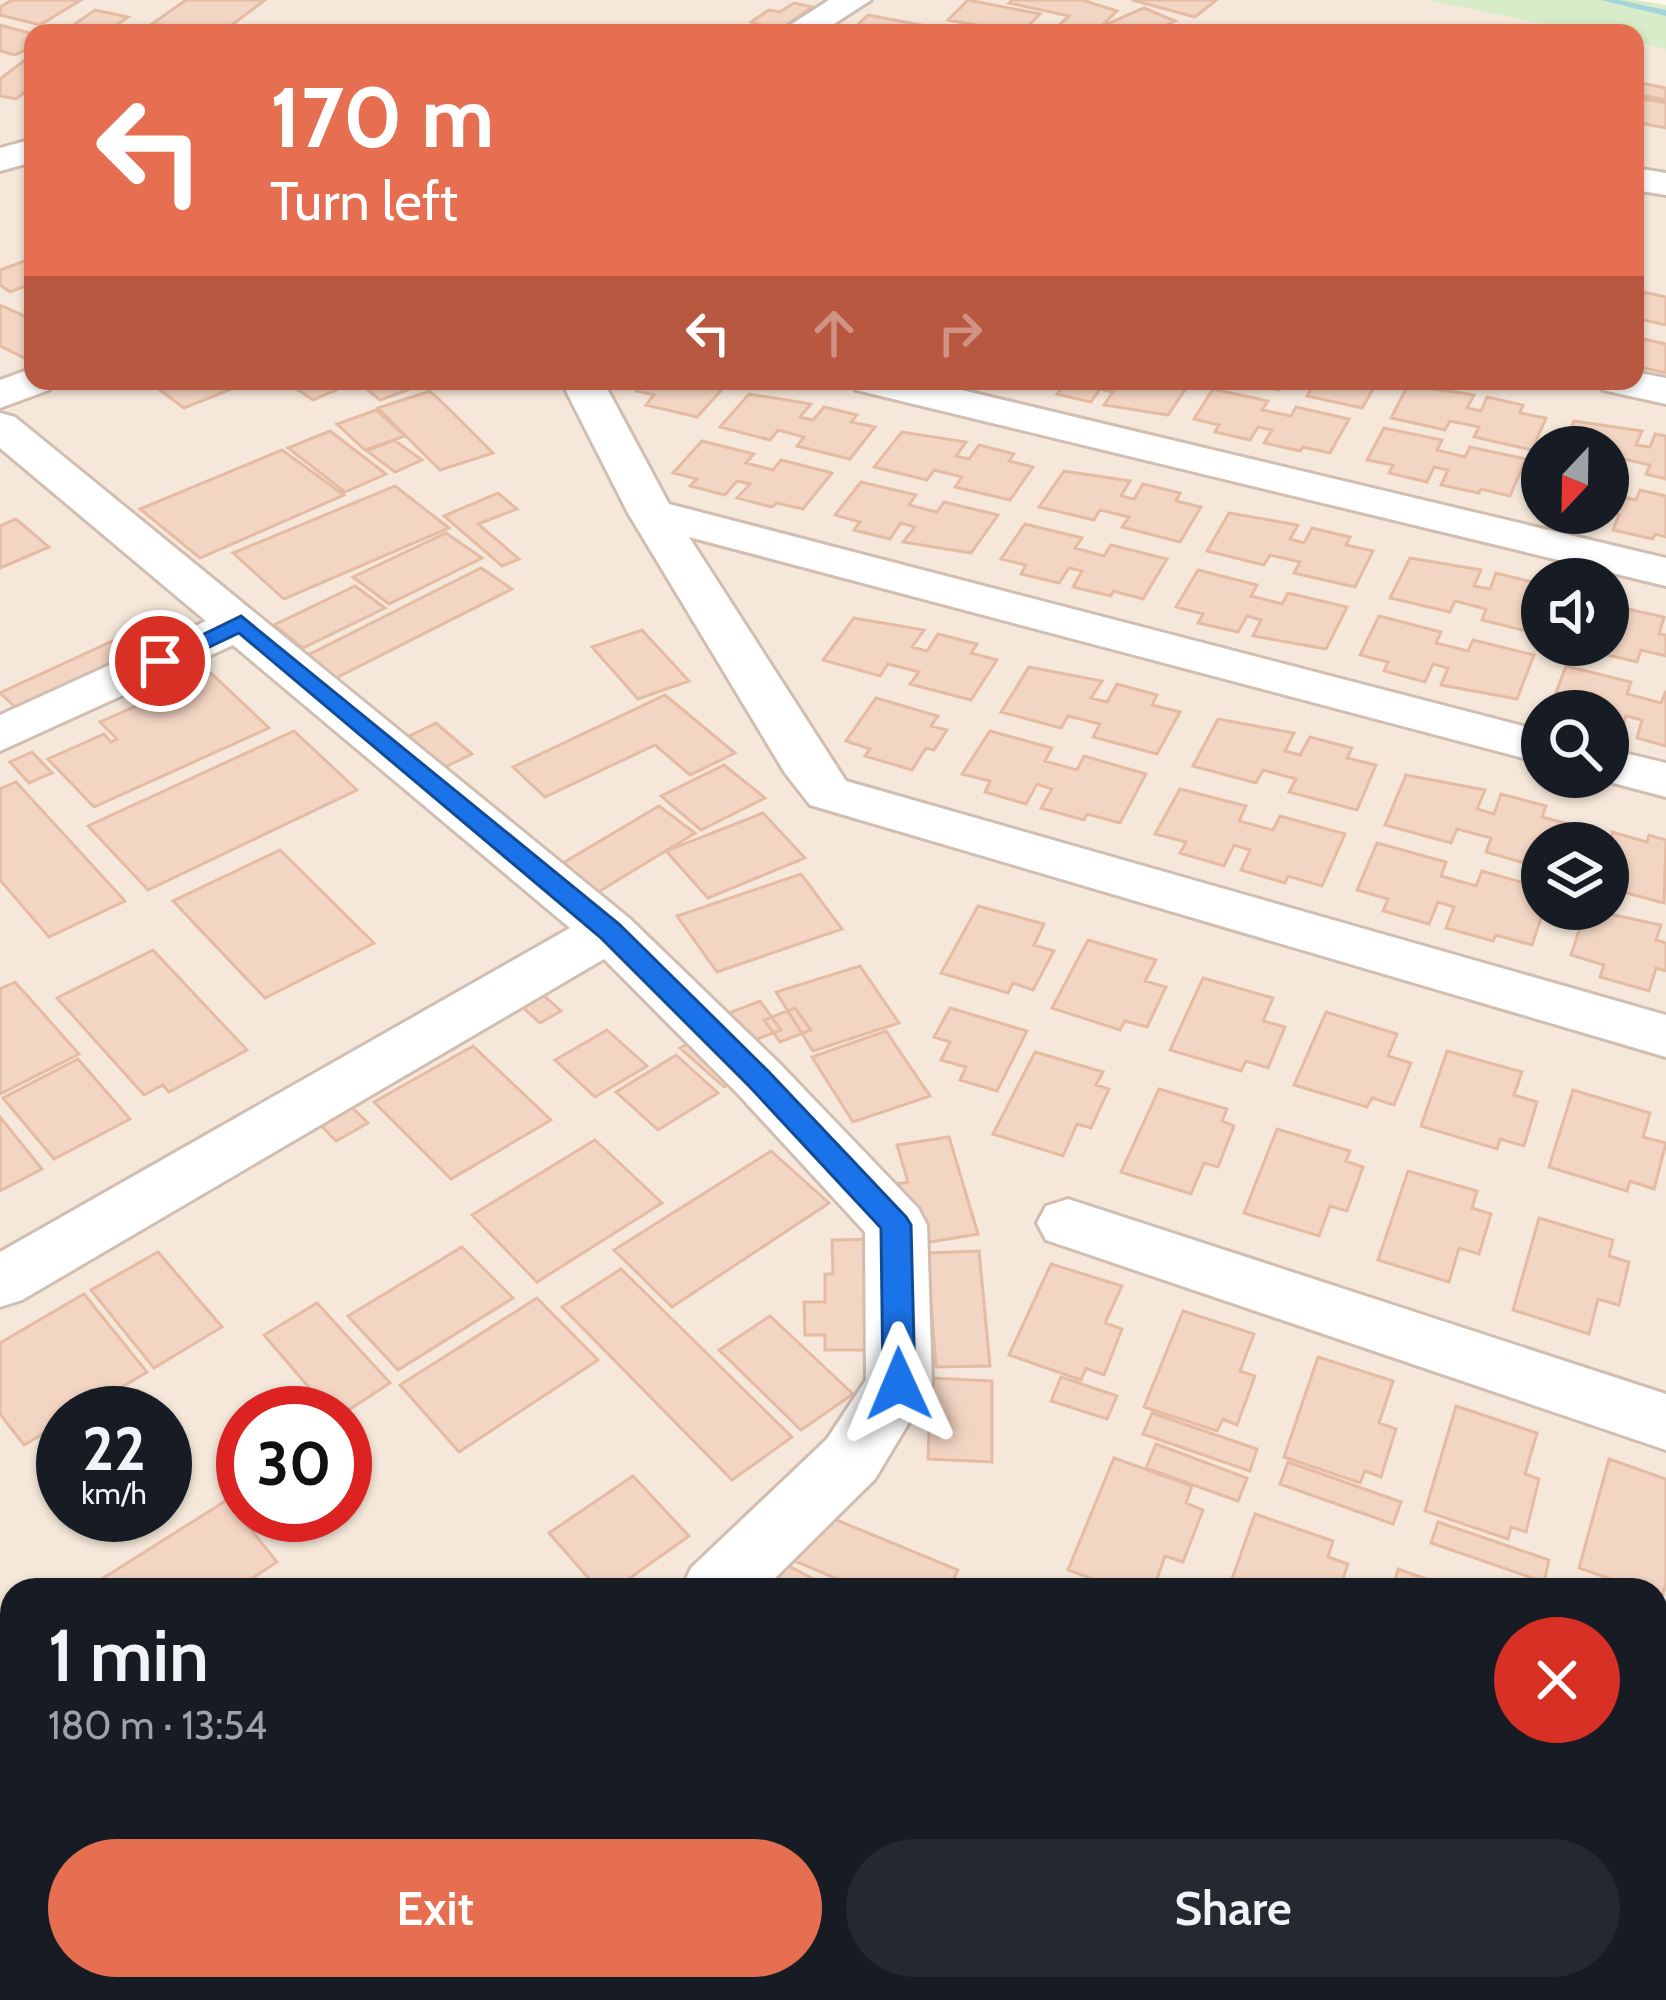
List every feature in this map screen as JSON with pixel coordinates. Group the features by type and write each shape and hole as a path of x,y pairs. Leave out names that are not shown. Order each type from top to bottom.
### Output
{"street":[{"path":"811,24 854,0"},
{"path":"587,390 651,513 811,773 828,793 1666,1036"},
{"path":"908,390 1666,572"},
{"path":"0,426 610,931 759,1079 896,1225 899,1384 851,1459 728,1578"},
{"path":"651,513 1521,741"},
{"path":"0,735 241,623"},
{"path":"1629,770 1666,780"},
{"path":"0,1282 610,931"},
{"path":"1068,1223 1666,1422"}],"shaded area":[{"path":"0,0 1425,0 1544,24 24,24 24,390 1644,390 1644,44 1666,49 1666,1578 0,1578"}],"green space":[{"path":"1425,0 1635,0 1666,5 1666,49 1644,44 1644,24 1544,24"}],"building":[{"path":"12,0 81,0 42,24 0,15 0,7"},
{"path":"186,0 265,0 233,24 152,24"},
{"path":"968,0 1040,14 1030,24 948,20"},
{"path":"1082,0 1117,11 1103,24 1060,24 1069,16 1009,3"},
{"path":"1132,0 1210,0 1215,1 1195,17"},
{"path":"794,3 812,7 788,24 751,22 769,10 780,12"},
{"path":"1144,8 1175,21 1168,24 1107,24"},
{"path":"95,10 128,17 118,24 75,24"},
{"path":"868,15 915,24 858,24"},
{"path":"0,25 24,32 24,50 15,55 0,51"},
{"path":"24,61 24,93 16,99 0,96 0,79"},
{"path":"1644,84 1666,88 1666,100 1644,96"},
{"path":"1644,99 1666,103 1666,128 1644,124"},
{"path":"24,261 24,287 10,292 0,285 0,270"},
{"path":"1644,292 1666,297 1666,325 1644,320"},
{"path":"0,305 24,316 24,358 0,346"},
{"path":"1644,339 1666,344 1666,373 1644,368"},
{"path":"160,390 229,390 184,408"},
{"path":"298,390 336,390 313,400"},
{"path":"368,390 408,390 380,400"},
{"path":"721,390 697,417 646,405 654,395 637,391"},
{"path":"1060,390 1099,390 1091,402 1057,394"},
{"path":"1104,390 1185,390 1168,415 1104,405 1113,392"},
{"path":"1212,390 1218,390 1268,401 1262,410 1291,416 1296,407 1349,419 1330,453 1264,443 1272,430 1258,427 1250,440 1215,432 1219,425 1194,419"},
{"path":"1310,390 1373,390 1362,408 1307,396"},
{"path":"1405,390 1474,395 1467,408 1481,411 1487,397 1523,405 1520,413 1546,418 1542,426 1521,426 1521,448 1474,437 1479,427 1450,421 1445,430 1391,418"},
{"path":"430,391 493,453 440,470 378,408"},
{"path":"749,394 811,404 800,417 813,420 824,407 857,415 851,422 875,427 850,459 797,446 804,437 778,430 770,440 720,427"},
{"path":"376,410 405,436 365,450 337,424"},
{"path":"1574,421 1608,426 1572,426"},
{"path":"1384,428 1442,440 1437,450 1465,457 1470,447 1521,458 1521,471 1510,496 1441,485 1448,470 1434,467 1427,482 1389,473 1393,465 1367,460"},
{"path":"1629,429 1642,431 1636,445 1650,447 1655,434 1666,436 1666,479 1646,474 1650,465 1629,460"},
{"path":"330,431 386,474 345,492 288,448"},
{"path":"902,432 966,442 956,456 969,459 979,445 1014,454 1009,461 1033,467 1010,500 955,487 962,477 934,470 927,480 874,467"},
{"path":"394,440 422,460 395,472 367,451"},
{"path":"702,441 754,454 746,463 773,470 781,460 832,473 803,509 777,503 772,507 737,498 750,484 737,481 725,495 690,486 697,479 673,473"},
{"path":"282,450 344,495 200,558 140,509"},
{"path":"1064,471 1130,481 1121,496 1134,499 1143,484 1180,493 1176,501 1201,507 1180,542 1122,527 1129,517 1100,510 1094,520 1039,507"},
{"path":"861,482 916,495 909,505 937,512 944,502 998,515 971,553 903,542 915,527 901,523 890,539 854,530 860,522 835,515"},
{"path":"395,486 449,528 284,599 233,553"},
{"path":"1640,490 1666,496 1666,537 1629,534 1629,498 1636,500"},
{"path":"498,493 517,509 478,524 519,559 502,566 444,516"},
{"path":"1229,513 1298,525 1290,539 1304,543 1312,528 1350,537 1346,545 1373,551 1355,587 1294,573 1300,562 1270,555 1264,565 1207,551"},
{"path":"16,519 49,547 0,568 0,526"},
{"path":"1025,524 1082,538 1075,548 1104,556 1111,545 1167,559 1143,599 1073,587 1082,571 1069,568 1059,583 1021,574 1026,565 1001,559"},
{"path":"446,533 482,558 389,604 353,577"},
{"path":"1410,558 1481,570 1474,586 1490,589 1496,573 1521,579 1521,630 1482,620 1486,609 1455,601 1450,612 1390,598"},
{"path":"481,568 512,589 336,678 306,656"},
{"path":"1198,570 1257,585 1251,596 1282,604 1288,593 1347,607 1326,649 1253,636 1261,620 1247,616 1238,632 1198,623 1203,614 1176,607"},
{"path":"355,586 385,608 303,648 274,625"},
{"path":"1629,609 1664,617 1659,634 1666,635 1666,656 1641,650 1637,662 1629,660"},
{"path":"1379,616 1441,632 1436,643 1468,651 1473,640 1521,652 1521,666 1530,666 1517,699 1441,685 1448,668 1433,664 1425,682 1384,671 1388,662 1360,655"},
{"path":"854,618 924,630 912,647 927,651 938,634 977,644 971,653 997,660 971,700 910,684 919,672 888,664 880,676 823,660"},
{"path":"642,630 689,681 638,699 592,647"},
{"path":"132,632 160,656 27,718 0,693"},
{"path":"1566,666 1631,682 1628,690 1557,690"},
{"path":"1029,667 1102,681 1091,698 1107,702 1117,684 1157,695 1152,705 1180,712 1157,754 1093,737 1100,724 1068,716 1061,728 1001,712"},
{"path":"211,673 269,728 94,807 48,759 104,734 111,742 117,739 100,722"},
{"path":"1666,691 1666,746 1637,738 1642,720 1629,717 1629,695 1661,703"},
{"path":"665,695 735,753 690,775 655,745 545,797 513,767"},
{"path":"876,698 938,716 931,726 947,730 934,750 926,748 912,770 865,756 870,749 846,741"},
{"path":"1218,719 1294,733 1285,751 1300,755 1310,737 1352,748 1347,758 1376,765 1357,810 1289,792 1296,779 1263,770 1256,783 1193,766"},
{"path":"436,723 472,754 437,771 401,740"},
{"path":"294,731 357,790 148,890 88,826"},
{"path":"990,731 1052,748 1045,761 1077,770 1084,756 1146,774 1120,823 1087,814 1084,820 1041,808 1052,789 1037,784 1026,804 985,792 990,781 962,774"},
{"path":"32,752 52,773 29,783 10,762"},
{"path":"724,765 765,798 701,830 661,796"},
{"path":"1406,775 1485,790 1477,809 1494,814 1501,794 1546,806 1542,817 1561,822 1521,822 1521,862 1486,852 1491,838 1457,829 1451,843 1385,825"},
{"path":"16,782 125,901 49,937 0,880 0,789"},
{"path":"1180,789 1246,806 1239,821 1273,830 1280,816 1345,834 1322,886 1288,876 1285,883 1241,870 1250,850 1234,845 1224,866 1180,853 1186,842 1155,834"},
{"path":"659,806 695,833 595,894 558,866"},
{"path":"763,813 805,858 708,898 666,851"},
{"path":"1649,835 1666,840 1664,903 1629,894 1629,837 1647,842"},
{"path":"1377,843 1446,862 1441,876 1476,886 1482,871 1521,882 1521,930 1537,930 1532,945 1496,935 1493,941 1446,928 1454,907 1438,902 1429,924 1383,911 1388,899 1357,890"},
{"path":"280,850 374,943 265,998 173,901"},
{"path":"801,874 842,929 717,972 677,916"},
{"path":"978,906 1044,924 1034,945 1054,951 1033,990 1013,983 1008,993 941,973"},
{"path":"1629,918 1661,925 1656,940 1666,943 1666,971 1656,968 1649,991 1600,977 1604,965 1571,955 1579,930 1629,930"},
{"path":"1088,940 1156,960 1145,981 1166,987 1147,1027 1125,1021 1120,1030 1052,1008"},
{"path":"153,950 247,1050 169,1092 163,1085 144,1095 57,998"},
{"path":"860,966 899,1023 813,1051 776,992"},
{"path":"1203,978 1273,998 1263,1021 1285,1027 1268,1068 1246,1061 1241,1071 1170,1050"},
{"path":"15,982 79,1054 0,1094 0,989"},
{"path":"540,992 561,1011 540,1023 519,1004"},
{"path":"760,1001 781,1030 749,1042 729,1013"},
{"path":"795,1008 811,1030 780,1042 764,1020"},
{"path":"950,1008 1027,1031 997,1091 960,1080 966,1067 941,1060 950,1042 934,1037"},
{"path":"1326,1012 1397,1034 1388,1056 1411,1063 1394,1105 1372,1098 1367,1107 1294,1085"},
{"path":"607,1030 647,1066 595,1097 555,1060"},
{"path":"886,1031 930,1096 853,1122 812,1057"},
{"path":"699,1037 735,1080 724,1087 680,1048"},
{"path":"473,1046 551,1120 451,1179 374,1102"},
{"path":"1447,1051 1522,1072 1514,1095 1537,1102 1524,1146 1500,1139 1497,1149 1421,1126"},
{"path":"1035,1052 1103,1072 1096,1085 1109,1089 1091,1128 1077,1124 1063,1156 993,1134"},
{"path":"676,1055 718,1093 658,1130 616,1092"},
{"path":"78,1059 130,1119 54,1159 3,1098"},
{"path":"1159,1089 1227,1109 1222,1121 1234,1126 1218,1167 1204,1163 1191,1194 1121,1172"},
{"path":"1573,1090 1650,1113 1643,1137 1666,1143 1654,1189 1630,1181 1627,1191 1549,1167"},
{"path":"341,1097 368,1123 336,1141 311,1115"},
{"path":"0,1117 42,1169 0,1191"},
{"path":"1277,1129 1350,1151 1346,1161 1363,1167 1347,1211 1330,1206 1319,1236 1244,1213"},
{"path":"949,1137 978,1234 924,1243 902,1207 896,1184 908,1182 897,1145"},
{"path":"595,1140 662,1203 537,1282 472,1215"},
{"path":"771,1151 829,1203 672,1307 614,1250"},
{"path":"1408,1171 1477,1191 1472,1208 1491,1214 1479,1254 1459,1248 1449,1282 1378,1260"},
{"path":"1539,1218 1613,1240 1609,1256 1629,1262 1619,1305 1598,1299 1589,1334 1513,1310"},
{"path":"881,1239 873,1350 825,1350 825,1335 805,1335 804,1302 825,1302 825,1274 833,1274 832,1240"},
{"path":"462,1247 513,1298 398,1370 348,1316"},
{"path":"979,1251 990,1366 936,1367 927,1253"},
{"path":"158,1252 222,1327 154,1368 91,1290"},
{"path":"1051,1264 1122,1286 1105,1323 1122,1329 1104,1375 1086,1368 1081,1380 1009,1355"},
{"path":"621,1269 792,1437 732,1480 562,1307"},
{"path":"84,1294 147,1372 124,1386 36,1386 36,1438 24,1445 0,1414 0,1343"},
{"path":"537,1298 598,1360 459,1452 400,1385"},
{"path":"317,1303 390,1383 372,1395 372,1386 308,1386 264,1335"},
{"path":"1183,1311 1254,1334 1240,1371 1255,1376 1237,1425 1223,1419 1217,1431 1144,1407"},
{"path":"770,1316 853,1394 801,1430 719,1350"},
{"path":"1318,1357 1393,1381 1379,1423 1396,1429 1381,1477 1365,1471 1360,1483 1284,1457"},
{"path":"1061,1377 1117,1396 1107,1419 1051,1401"},
{"path":"931,1378 992,1381 992,1462 928,1459"},
{"path":"1456,1406 1537,1433 1525,1474 1539,1479 1526,1532 1511,1527 1508,1539 1425,1511"},
{"path":"1152,1413 1257,1449 1250,1471 1143,1434"},
{"path":"1156,1444 1247,1478 1238,1501 1146,1468"},
{"path":"1114,1458 1192,1486 1186,1503 1203,1510 1183,1562 1165,1556 1157,1578 1090,1578 1068,1570"},
{"path":"1609,1459 1666,1479 1666,1578 1608,1578 1579,1568"},
{"path":"1288,1462 1401,1502 1393,1524 1280,1484"},
{"path":"633,1476 689,1536 630,1578 588,1578 549,1533"},
{"path":"216,1507 216,1542 261,1542 277,1562 252,1578 103,1578 160,1542 192,1542 192,1522"},
{"path":"822,1514 958,1570 954,1578 835,1578 795,1561"},
{"path":"1255,1514 1333,1541 1328,1557 1348,1564 1343,1578 1232,1578"},
{"path":"1438,1522 1549,1560 1545,1578 1532,1578 1431,1543"},
{"path":"785,1564 811,1578 775,1578"},
{"path":"1398,1569 1423,1578 1395,1578"}],"waterway":[{"path":"1606,0 1666,13"}],"route":[{"path":"160,661 241,623 610,931 759,1079 896,1225 899,1384"}]}
